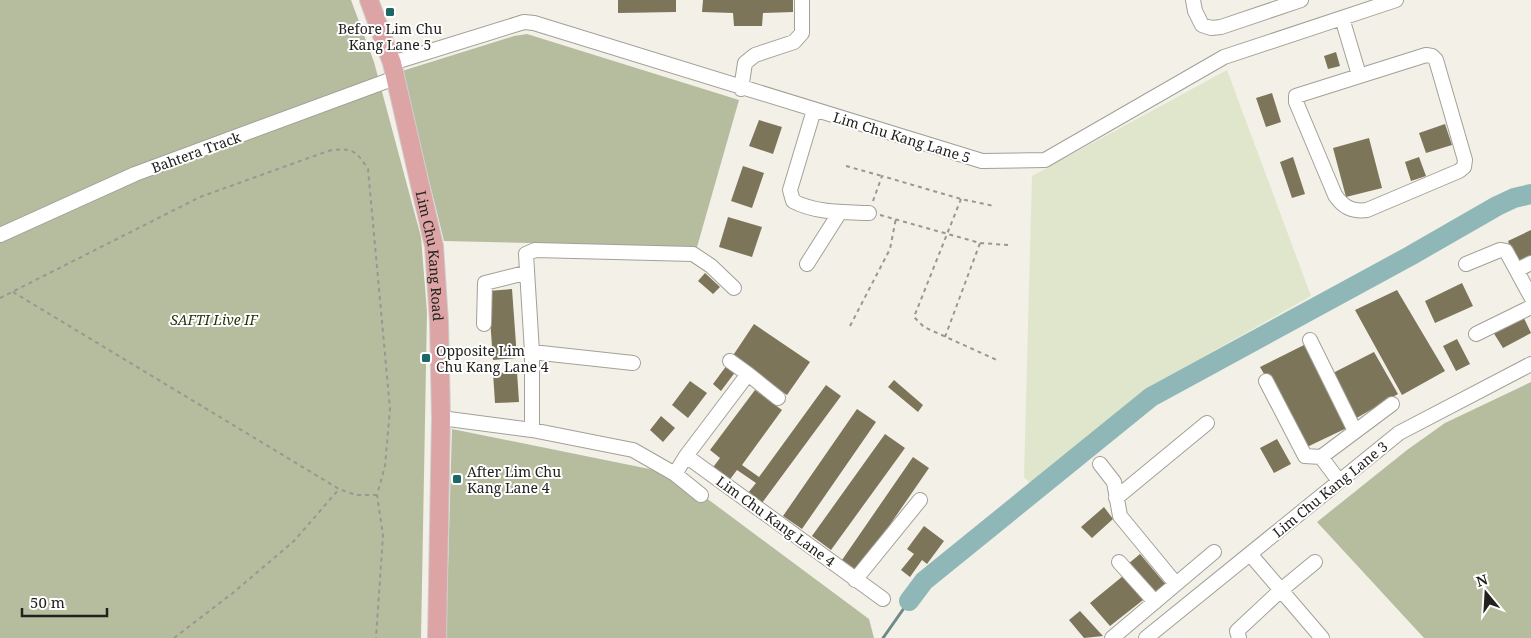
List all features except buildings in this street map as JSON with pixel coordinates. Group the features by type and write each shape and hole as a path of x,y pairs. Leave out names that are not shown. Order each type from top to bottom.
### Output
{"main road":[{"name":"Lim Chu Kang Road","path":"369,0 394,71 434,246 439,322 441,418 437,638"}],"street":[{"path":"741,88 745,63 754,55 794,42 802,33 802,0"},
{"path":"1193,0 1195,11 1202,25 1211,28 1221,27 1301,0"},
{"name":"Lim Chu Kang Lane 5","path":"394,71 524,22 982,161 1045,160 1224,57 1342,18 1369,4 1396,0"},
{"path":"1342,18 1359,76"},
{"path":"1426,55 1432,56 1436,60 1460,142 1465,160 1464,167 1459,171 1367,210 1358,211 1340,203 1296,102 1296,96 1359,76 1426,55"},
{"name":"Bahtera Track","path":"0,235 135,174 394,71"},
{"path":"814,110 790,190 793,201 804,207 840,212 869,213"},
{"path":"807,264 840,212"},
{"path":"532,430 532,352 526,254 535,250 693,254 711,266 734,288"},
{"path":"1466,264 1500,250 1506,251 1531,297"},
{"path":"1517,270 1531,263"},
{"path":"484,324 485,283 526,273"},
{"path":"1476,334 1531,306"},
{"path":"1310,340 1355,431"},
{"path":"532,352 633,363"},
{"path":"730,361 778,398"},
{"name":"Lim Chu Kang Lane 3","path":"1148,636 1399,433 1531,364"},
{"path":"675,474 686,456 748,374"},
{"path":"1266,381 1305,456 1321,457 1392,404"},
{"name":"Lim Chu Kang Lane 4","path":"441,418 532,430 633,450 675,474 701,495"},
{"path":"1116,498 1207,423"},
{"name":"Lim Chu Kang Lane 4","path":"686,456 883,599"},
{"path":"1321,457 1339,481"},
{"path":"1100,464 1114,482 1120,516 1176,584"},
{"path":"855,580 920,500"},
{"path":"1112,638 1214,552"},
{"path":"1250,554 1322,638"},
{"path":"1119,562 1155,602"},
{"path":"1238,638 1237,630 1315,562"},
{"path":"1137,617 1148,636"}],"path":[{"path":"0,298 200,198 328,151 352,150 360,157 368,170 390,409 385,466 377,495 383,535 376,638"},
{"path":"846,166 961,199 994,206"},
{"path":"882,176 869,213 896,218 948,236 980,243 1008,245"},
{"path":"961,199 948,236 914,317 924,327 999,361"},
{"path":"850,326 890,249 896,218"},
{"path":"945,337 980,243"},
{"path":"12,292 339,489 356,495 377,495"},
{"path":"174,638 234,592 294,542 339,489"}],"green space":[{"name":"SAFTI Live IF","path":"0,0 351,0 374,62 421,237 427,312 421,638 0,638"},
{"path":"527,34 739,100 697,247 444,241 402,71 514,36"},
{"path":"1227,70 1311,296 1150,387 1030,483 1024,477 1032,176"},
{"path":"1531,382 1531,638 1424,638 1317,522 1407,450 1445,423"},
{"path":"452,429 674,474 869,619 874,638 446,638"}],"waterway":[{"path":"909,601 924,581 1151,397 1410,256 1497,206 1514,198 1531,194"},
{"path":"883,638 909,601"}],"place":[{"name":"Before Lim Chu Kang Lane 5","path":"390,12"},
{"name":"Opposite Lim Chu Kang Lane 4","path":"426,358"},
{"name":"After Lim Chu Kang Lane 4","path":"457,479"}]}
